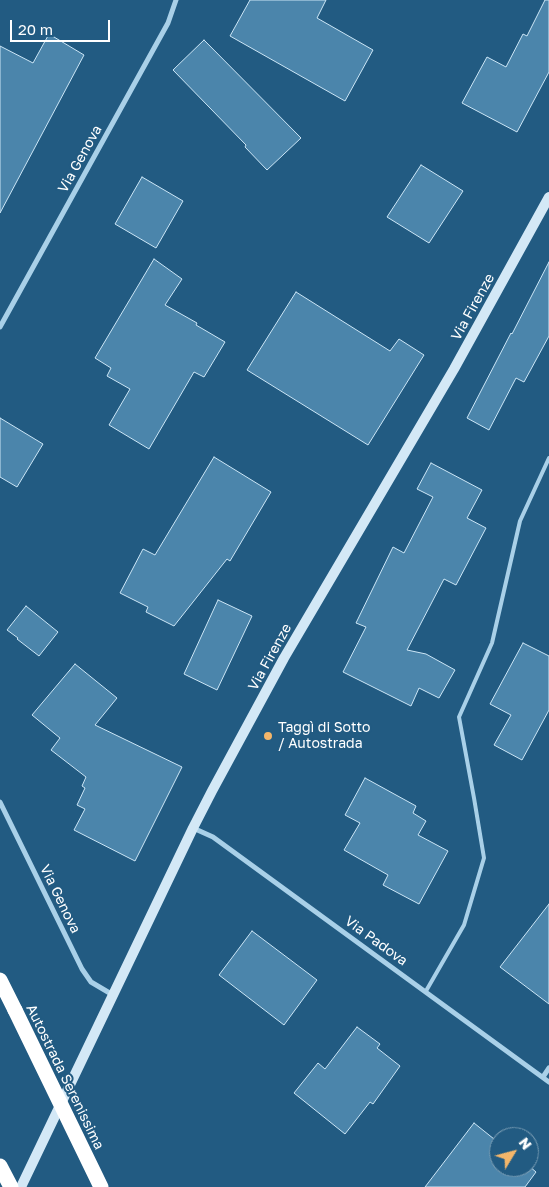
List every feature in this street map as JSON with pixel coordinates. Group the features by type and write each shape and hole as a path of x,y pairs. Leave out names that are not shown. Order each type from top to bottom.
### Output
{"highway":[{"name":"Autostrada Serenissima","path":"0,980 101,1187"},
{"path":"0,1166 10,1187"}],"main road":[{"name":"Via Firenze","path":"21,1187 193,828 284,658 454,369 549,197"}],"street":[{"name":"Via Genova","path":"0,327 168,23 176,0"},
{"name":"Via Genova","path":"0,802 82,969 91,982 113,995"},
{"name":"Via Padova","path":"193,828 213,836 549,1082"},
{"path":"543,1077 549,1068"}],"lane":[{"path":"426,991 464,925 484,858 459,717 492,643 520,521 549,458"}],"building":[{"path":"250,0 326,0 317,18 373,50 345,101 230,36"},
{"path":"545,0 549,0 549,72 517,132 462,103 487,57 506,67 523,34 527,36"},
{"path":"49,34 84,55 0,213 0,46 33,63"},
{"path":"204,40 301,138 267,170 245,147 246,145 173,70"},
{"path":"421,165 463,191 429,243 387,217"},
{"path":"142,177 183,201 156,248 115,224"},
{"path":"154,259 182,279 165,305 225,342 204,377 194,372 149,449 109,425 130,389 107,376 111,368 95,358"},
{"path":"549,262 549,336 524,382 516,378 489,430 467,418"},
{"path":"296,292 390,351 399,339 424,355 368,445 247,370"},
{"path":"0,418 43,444 17,487 0,477"},
{"path":"214,457 271,492 230,561 227,559 174,626 146,612 148,607 120,593 143,549 155,555"},
{"path":"431,463 482,490 467,518 486,528 456,585 444,579 407,650 426,654 455,670 439,698 419,688 411,706 343,672 366,627 356,623 393,547 404,553 433,497 417,489"},
{"path":"218,600 252,616 217,690 184,674"},
{"path":"26,606 58,632 39,656 7,630"},
{"path":"523,643 549,656 549,710 522,760 494,745 511,715 490,704"},
{"path":"75,664 117,698 95,725 182,767 135,861 74,830 85,809 77,805 85,788 82,786 86,777 51,750 60,738 32,715"},
{"path":"365,778 416,806 413,813 426,821 418,835 448,851 419,904 383,885 388,875 344,850 360,823 345,815"},
{"path":"549,904 549,1004 500,967"},
{"path":"252,931 317,980 284,1025 219,975"},
{"path":"357,1027 380,1044 377,1048 400,1066 373,1104 370,1102 345,1134 294,1093 318,1063 325,1069"},
{"path":"474,1123 489,1135 489,1177 532,1177 525,1187 425,1187"}],"place":[{"name":"Taggì di Sotto / Autostrada","path":"268,736"}]}
